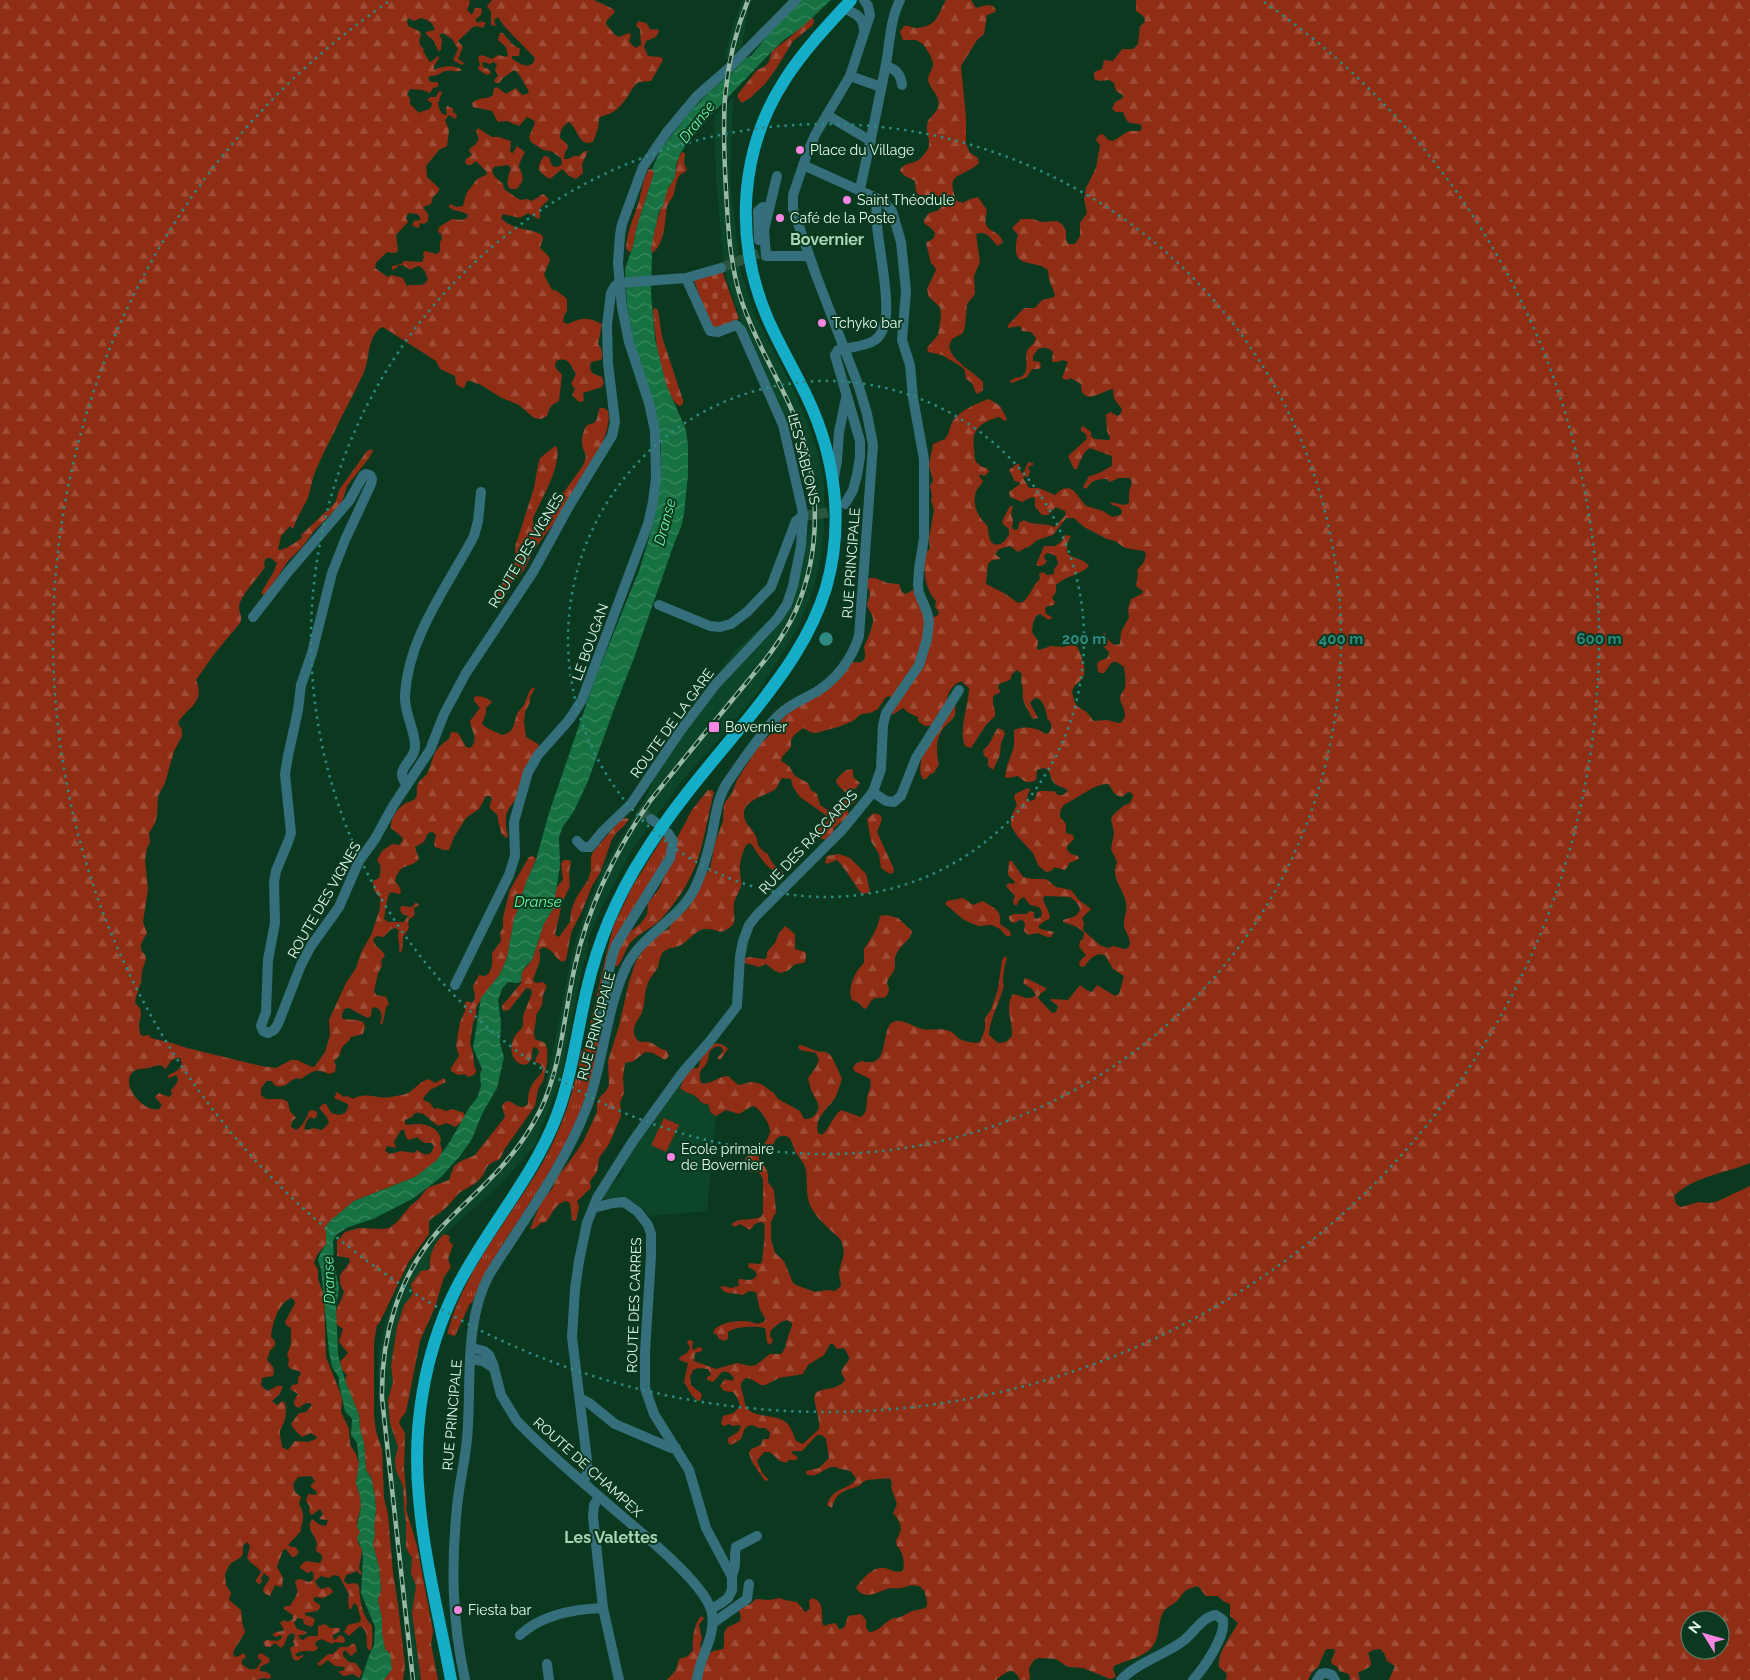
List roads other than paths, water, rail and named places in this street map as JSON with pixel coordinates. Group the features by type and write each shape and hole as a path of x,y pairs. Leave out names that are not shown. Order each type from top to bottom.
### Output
{"main road":[{"path":"451,1680 424,1539 417,1475 421,1407 436,1338 460,1283 531,1169 556,1119 568,1078 594,962 607,924 622,892 652,841 674,810 781,675 800,648 828,582 834,548 836,520 834,481 827,449 816,417 775,334 758,294 749,256 745,208 748,171 754,146 773,99 798,60 847,4"}],"street":[{"name":"LE BOUGAN","path":"455,985 509,875 515,856 514,822 528,772 538,755 569,720 582,700 651,513 656,478 655,434 649,404 626,330 618,253 620,230 640,173 648,157 667,132 697,96 730,68 796,0"},
{"name":"RUE PRINCIPALE","path":"465,1680 455,1630 453,1571 457,1504 467,1439 470,1360 476,1309 485,1283 564,1157 576,1133 593,1089 616,994 631,958 643,943 680,909 690,897 698,881 709,849 718,799 725,785 780,714 829,683 849,660 857,644 860,629 873,445 867,414 809,256 794,209 793,195 815,135 850,76 870,15 864,0"},
{"path":"860,189 886,67 891,26 900,0"},
{"path":"847,4 863,21 864,29"},
{"path":"886,67 898,72 902,85"},
{"path":"850,76 881,86"},
{"path":"828,115 871,141"},
{"name":"RUE DES RACCARDS","path":"593,1208 638,1134 683,1072 734,1012 737,1006 740,957 743,940 749,925 842,830 873,792 881,769 883,725 886,713 919,665 925,649 929,622 918,585 924,538 924,472 910,364 902,340 906,291 898,228 892,211 886,203 860,189 803,165"},
{"path":"777,176 764,230 766,256 809,256"},
{"path":"846,504 852,490 860,448 859,434 835,358 838,350 874,341 880,336 884,328 886,286 878,239 876,209 878,199"},
{"path":"759,253 758,210 763,207 769,209"},
{"path":"622,283 686,278 721,268"},
{"name":"LES SABLONS","path":"659,604 710,626 720,627 731,624 747,612 771,587 796,522 803,516 783,426 741,330 736,325 715,333 710,331 686,278"},
{"name":"ROUTE DES VIGNES","path":"252,617 301,556 349,501 363,476 370,475 372,484 340,552 327,587 312,653 301,685 298,710 288,756 285,788 291,833 276,871 274,882 275,923 268,960 266,1012 261,1026 263,1031 270,1032 277,1027 301,965 311,946 339,907 359,861 375,839 393,806 432,746 444,714 466,673 528,578 612,436 615,422 608,363 607,325 611,293 615,286 622,283"},
{"path":"834,481 838,461 839,432 846,397"},
{"path":"407,785 403,780 402,773 415,747 405,703 412,660 424,626 474,536 482,492"},
{"name":"ROUTE DE LA GARE","path":"577,841 583,847 590,847 603,831 635,807 699,706 724,674 771,626 782,612 787,604 796,575 803,516"},
{"path":"873,792 886,801 894,802 901,796 916,758 959,690"},
{"path":"606,1036 603,1023 612,955 616,945 670,858 673,841 668,833"},
{"name":"ROUTE DES CARRES","path":"593,1208 624,1202 638,1212 648,1225 651,1234 651,1256 645,1352 646,1388 654,1414 689,1470 706,1528 732,1575"},
{"path":"583,1482 588,1466 572,1337 575,1289 582,1240 593,1208"},
{"name":"ROUTE DE CHAMPEX","path":"472,1348 487,1353 494,1368 499,1388 512,1416 528,1433 688,1576 708,1599 713,1623 711,1635 699,1667 697,1680"},
{"path":"470,1360 483,1361 494,1368"},
{"path":"580,1398 615,1424 671,1448 676,1448"},
{"path":"599,1497 592,1512 603,1608 619,1680"},
{"path":"711,1609 725,1601 731,1593 734,1582 732,1575 736,1568 734,1555 736,1547 757,1536"},
{"path":"713,1623 747,1599 749,1584"},
{"path":"520,1635 526,1629 554,1616 572,1611 603,1608"},
{"path":"1121,1680 1133,1669 1178,1645 1189,1637 1206,1619 1216,1615 1222,1620 1222,1632 1208,1663 1193,1680"},
{"path":"547,1664 550,1680"},
{"path":"1317,1680 1321,1674 1326,1672 1332,1675 1335,1680"}],"water":[{"name":"Dranse","path":"801,0 831,0 802,27 781,42 709,117 687,143 680,154 676,165 675,177 668,188 663,206 659,211 651,248 651,293 655,339 666,384 686,430 688,475 684,514 634,658 588,781 574,811 562,828 559,838 560,866 553,909 544,923 532,960 522,972 521,981 517,983 508,982 502,989 498,1000 501,1023 500,1043 504,1057 497,1088 482,1114 472,1139 460,1156 440,1178 412,1199 375,1218 346,1228 336,1235 333,1241 334,1264 339,1287 336,1307 338,1355 345,1380 359,1415 366,1470 372,1480 376,1510 373,1544 379,1568 381,1590 378,1600 385,1649 390,1654 392,1669 384,1680 361,1680 374,1645 375,1627 361,1593 363,1558 357,1538 360,1532 357,1527 361,1507 356,1483 359,1463 357,1443 351,1435 352,1419 345,1411 339,1378 332,1367 329,1352 321,1269 318,1260 326,1244 326,1226 354,1201 415,1177 437,1160 477,1098 481,1086 480,1074 482,1069 473,1048 481,998 500,974 507,958 514,919 536,860 549,813 595,679 640,568 658,500 661,445 658,424 634,343 627,305 625,269 654,173 652,169 661,149 689,113 708,93 733,72 744,59 751,56"}],"tunnel":[{"path":"721,268 759,253"},
{"path":"803,516 825,513 841,507"},
{"path":"639,810 651,819"}],"railway":[{"path":"413,1680 382,1398 382,1375 385,1353 395,1309 403,1288 425,1248 445,1223 505,1163 536,1119 554,1074 571,984 587,922 615,859 650,801 776,646 796,610 805,585 811,559 815,507 808,456 790,406 758,341 742,302 730,247 724,140 725,94 733,48 748,0"}],"place":[{"name":"Place du Village","path":"800,150"},
{"name":"Saint Théodule","path":"847,200"},
{"name":"Café de la Poste","path":"780,218"},
{"name":"Tchyko bar","path":"822,323"},
{"name":"Bovernier","path":"714,727"},
{"name":"Ecole primaire de Bovernier","path":"671,1157"},
{"name":"Fiesta bar","path":"458,1610"}],"district":[{"name":"Bovernier","path":"827,239"},
{"name":"Les Valettes","path":"611,1537"}]}
